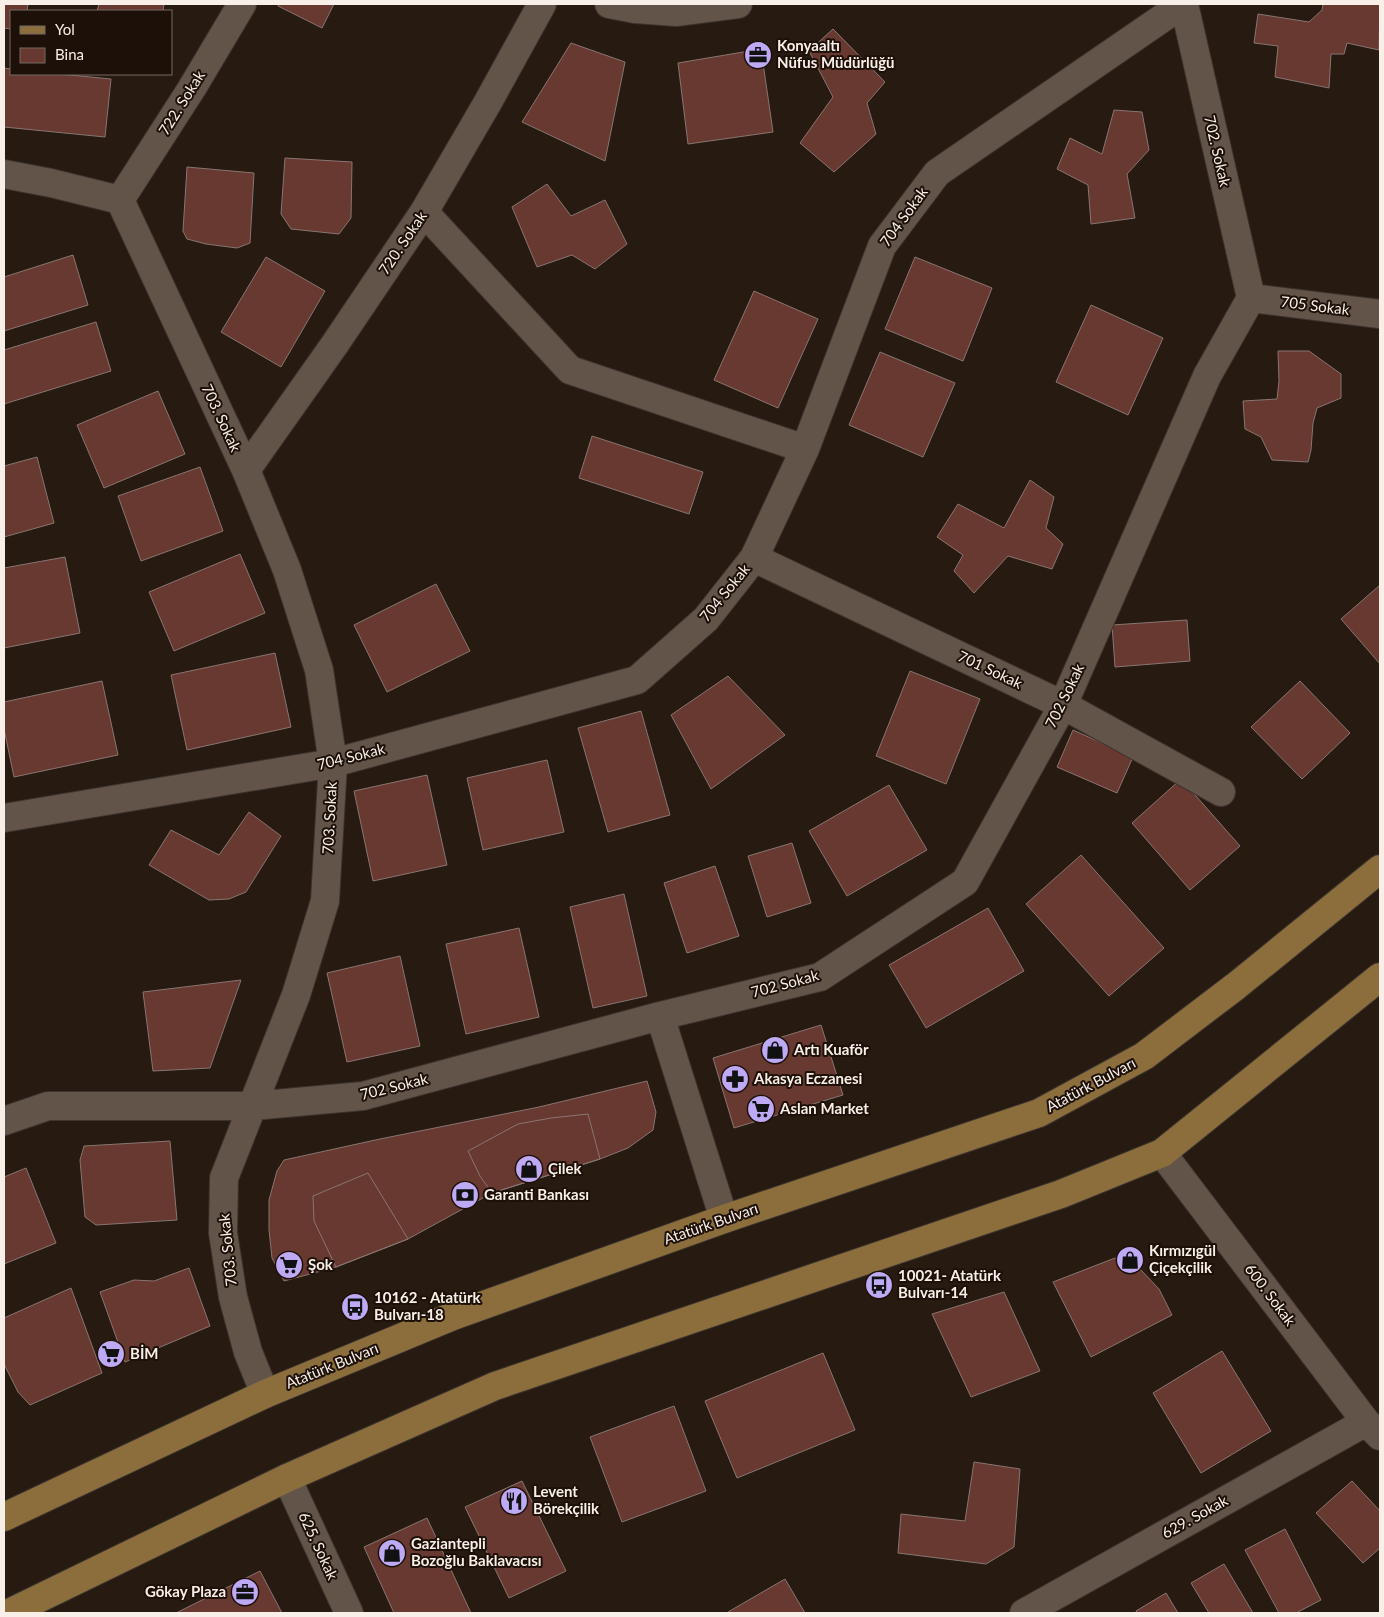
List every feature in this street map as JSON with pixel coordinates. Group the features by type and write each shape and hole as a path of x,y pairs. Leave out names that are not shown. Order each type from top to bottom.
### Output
{"main road":[{"name":"Atatürk Bulvarı","path":"4,1517 265,1394 453,1316 724,1219 1039,1113 1144,1056 1236,986 1380,869"},
{"path":"9,1613 287,1478 495,1386 1061,1194 1162,1153 1380,977"}],"street":[{"name":"722. Sokak","path":"120,200 192,88 242,4"},
{"name":"720. Sokak","path":"246,470 335,344 424,212 542,4"},
{"path":"609,4 636,9 676,12 738,4"},
{"name":"702. Sokak","path":"1183,4 1251,298"},
{"name":"704 Sokak","path":"4,818 333,764 637,680 706,618 754,558 805,449 882,246 937,173 1183,4"},
{"path":"4,174 120,200"},
{"name":"703. Sokak","path":"120,200 246,470 287,570 319,670 333,764 325,901 296,995 224,1178 224,1233 233,1297 248,1352 265,1394"},
{"path":"424,212 570,370 805,449"},
{"name":"705 Sokak","path":"1251,298 1380,314"},
{"name":"702 Sokak","path":"4,1121 48,1106 252,1106 363,1096 660,1016 820,977 965,882 1063,705 1207,376 1251,298"},
{"name":"701 Sokak","path":"754,558 1063,705 1221,792"},
{"path":"660,1016 724,1219"},
{"name":"600. Sokak","path":"1162,1153 1373,1429"},
{"name":"629. Sokak","path":"1024,1613 1373,1429"},
{"name":"625. Sokak","path":"287,1478 349,1613"}],"building":[{"path":"4,4 28,4 27,10 10,10 10,29 4,28"},
{"path":"99,4 164,4 163,10 97,10"},
{"path":"279,4 334,4 322,28 278,6"},
{"path":"1323,4 1380,4 1379,50 1347,43 1344,54 1331,54 1329,88 1275,77 1278,46 1254,43 1258,14 1309,22 1322,10"},
{"path":"833,29 885,82 867,103 876,134 834,172 800,143 833,97 809,51"},
{"path":"571,43 625,62 605,161 522,122"},
{"path":"761,49 773,132 688,144 678,63"},
{"path":"4,68 10,69 10,75 69,75 111,79 105,137 4,127"},
{"path":"1114,110 1142,112 1149,150 1127,174 1135,218 1091,224 1088,185 1057,169 1070,138 1102,154"},
{"path":"285,158 352,162 351,218 339,234 291,229 281,214"},
{"path":"187,167 254,173 250,243 237,248 206,244 187,239 183,231"},
{"path":"547,184 571,216 605,200 627,244 595,269 572,255 537,267 512,207"},
{"path":"73,255 88,305 4,331 4,277"},
{"path":"266,257 325,291 281,367 221,332"},
{"path":"915,257 992,288 963,361 885,329"},
{"path":"754,291 818,319 778,408 714,380"},
{"path":"1091,305 1163,338 1128,415 1056,382"},
{"path":"96,322 111,371 4,404 4,350"},
{"path":"1278,351 1309,351 1341,374 1341,398 1317,408 1308,462 1272,460 1261,437 1245,429 1243,401 1277,399 1279,381"},
{"path":"880,352 955,383 923,457 849,425"},
{"path":"158,391 185,454 104,488 77,425"},
{"path":"592,436 703,472 689,514 579,478"},
{"path":"37,457 54,523 4,537 4,466"},
{"path":"200,467 223,531 141,561 118,496"},
{"path":"1030,480 1054,497 1046,528 1063,544 1052,569 1008,556 974,593 954,571 963,555 937,537 958,504 1004,528"},
{"path":"240,554 265,613 174,651 149,592"},
{"path":"65,557 80,633 4,648 4,568"},
{"path":"436,584 470,651 387,692 354,625"},
{"path":"1380,585 1380,664 1341,619"},
{"path":"1187,620 1190,661 1115,667 1112,625"},
{"path":"275,653 291,727 187,750 171,675"},
{"path":"910,671 980,699 946,784 876,756"},
{"path":"728,676 785,735 711,789 671,715"},
{"path":"102,681 118,755 14,777 4,729 4,702"},
{"path":"1300,681 1350,733 1302,779 1251,727"},
{"path":"641,711 670,815 608,832 578,728"},
{"path":"1073,730 1133,757 1117,793 1057,767"},
{"path":"547,760 564,832 483,850 467,778"},
{"path":"427,775 447,865 373,881 354,791"},
{"path":"1181,779 1240,846 1190,890 1132,823"},
{"path":"889,785 927,850 847,896 809,831"},
{"path":"249,812 281,836 246,892 229,899 209,900 149,865 171,830 219,855"},
{"path":"792,843 811,903 767,917 748,856"},
{"path":"1081,855 1164,948 1109,996 1026,904"},
{"path":"715,866 739,936 687,953 664,883"},
{"path":"624,894 647,996 593,1008 570,907"},
{"path":"988,908 1024,971 926,1028 889,965"},
{"path":"519,928 539,1017 466,1034 446,944"},
{"path":"400,956 420,1046 347,1062 327,973"},
{"path":"241,980 210,1068 153,1071 143,992"},
{"path":"821,1025 843,1095 734,1128 713,1058"},
{"path":"647,1081 656,1112 653,1130 628,1148 600,1159 492,1193 408,1239 336,1267 284,1281 272,1258 269,1230 269,1200 277,1171 284,1160 539,1107"},
{"path":"588,1114 600,1159 492,1193 480,1176 468,1151 518,1124"},
{"path":"170,1141 177,1220 96,1225 85,1217 80,1160 84,1146"},
{"path":"26,1168 56,1243 4,1264 4,1177"},
{"path":"368,1173 408,1239 336,1267 314,1221 313,1196"},
{"path":"1115,1258 1140,1269 1159,1289 1172,1315 1091,1357 1053,1282"},
{"path":"189,1268 210,1326 125,1362 100,1292 134,1280 154,1281"},
{"path":"71,1288 102,1373 30,1405 18,1392 4,1364 4,1318"},
{"path":"1004,1292 1040,1371 971,1397 932,1314"},
{"path":"1222,1351 1271,1431 1201,1473 1153,1393"},
{"path":"823,1353 855,1430 737,1478 705,1401"},
{"path":"674,1406 706,1491 622,1522 590,1437"},
{"path":"974,1462 1020,1469 1014,1547 986,1564 898,1553 901,1514 965,1521"},
{"path":"522,1481 566,1571 509,1598 465,1507"},
{"path":"1352,1481 1380,1511 1380,1548 1363,1563 1316,1513"},
{"path":"427,1518 471,1613 394,1613 364,1547"},
{"path":"1285,1529 1321,1600 1296,1613 1279,1613 1245,1550"},
{"path":"1224,1564 1253,1613 1209,1613 1191,1583"},
{"name":"Gökay Plaza","path":"260,1571 282,1613 176,1613"},
{"path":"785,1579 805,1613 728,1612"},
{"path":"1166,1593 1178,1613 1137,1613 1136,1611"}],"place":[{"name":"Konyaaltı Nüfus Müdürlüğü","path":"758,55"},
{"name":"Artı Kuaför","path":"775,1050"},
{"name":"Akasya Eczanesi","path":"735,1079"},
{"name":"Aslan Market","path":"761,1109"},
{"name":"Çilek","path":"529,1169"},
{"name":"Garanti Bankası","path":"465,1195"},
{"name":"Kırmızıgül Çiçekçilik","path":"1130,1260"},
{"name":"Şok","path":"289,1265"},
{"name":"10021- Atatürk Bulvarı-14","path":"879,1285"},
{"name":"10162 - Atatürk Bulvarı-18","path":"355,1307"},
{"name":"BİM","path":"111,1354"},
{"name":"Levent Börekçilik","path":"514,1501"},
{"name":"Gaziantepli Bozoğlu Baklavacısı","path":"392,1553"},
{"name":"Gökay Plaza","path":"245,1592"}]}
